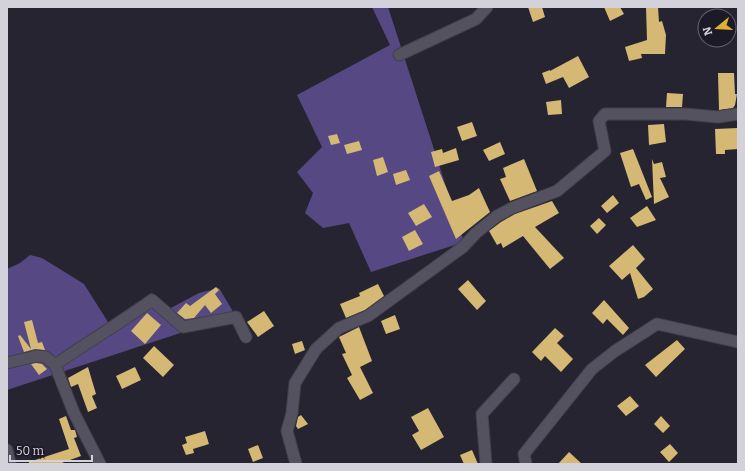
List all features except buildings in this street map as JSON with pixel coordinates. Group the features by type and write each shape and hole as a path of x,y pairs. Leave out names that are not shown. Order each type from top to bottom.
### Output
{"street":[{"path":"399,55 476,19 487,7"},
{"path":"296,464 287,431 292,412 296,384 316,349 339,328 368,316 463,247 476,233 497,216 512,208 557,191 605,151 600,122 605,114 685,114 718,117 738,114"},
{"path":"55,365 84,344 132,315 152,300 183,327 236,317 246,337"},
{"path":"526,464 524,454 592,369 615,351 657,324 738,342"},
{"path":"7,364 41,356 46,357 55,365 74,413 100,464"},
{"path":"486,464 482,414 514,379"},
{"path":"7,450 10,464"}],"shaded area":[{"path":"372,7 388,7 464,242 371,272 349,223 323,228 305,213 313,193 297,172 322,147 297,95 390,45"},
{"path":"30,255 42,258 84,284 108,322 151,293 169,309 199,293 219,288 235,315 7,390 7,269 20,263"}]}
